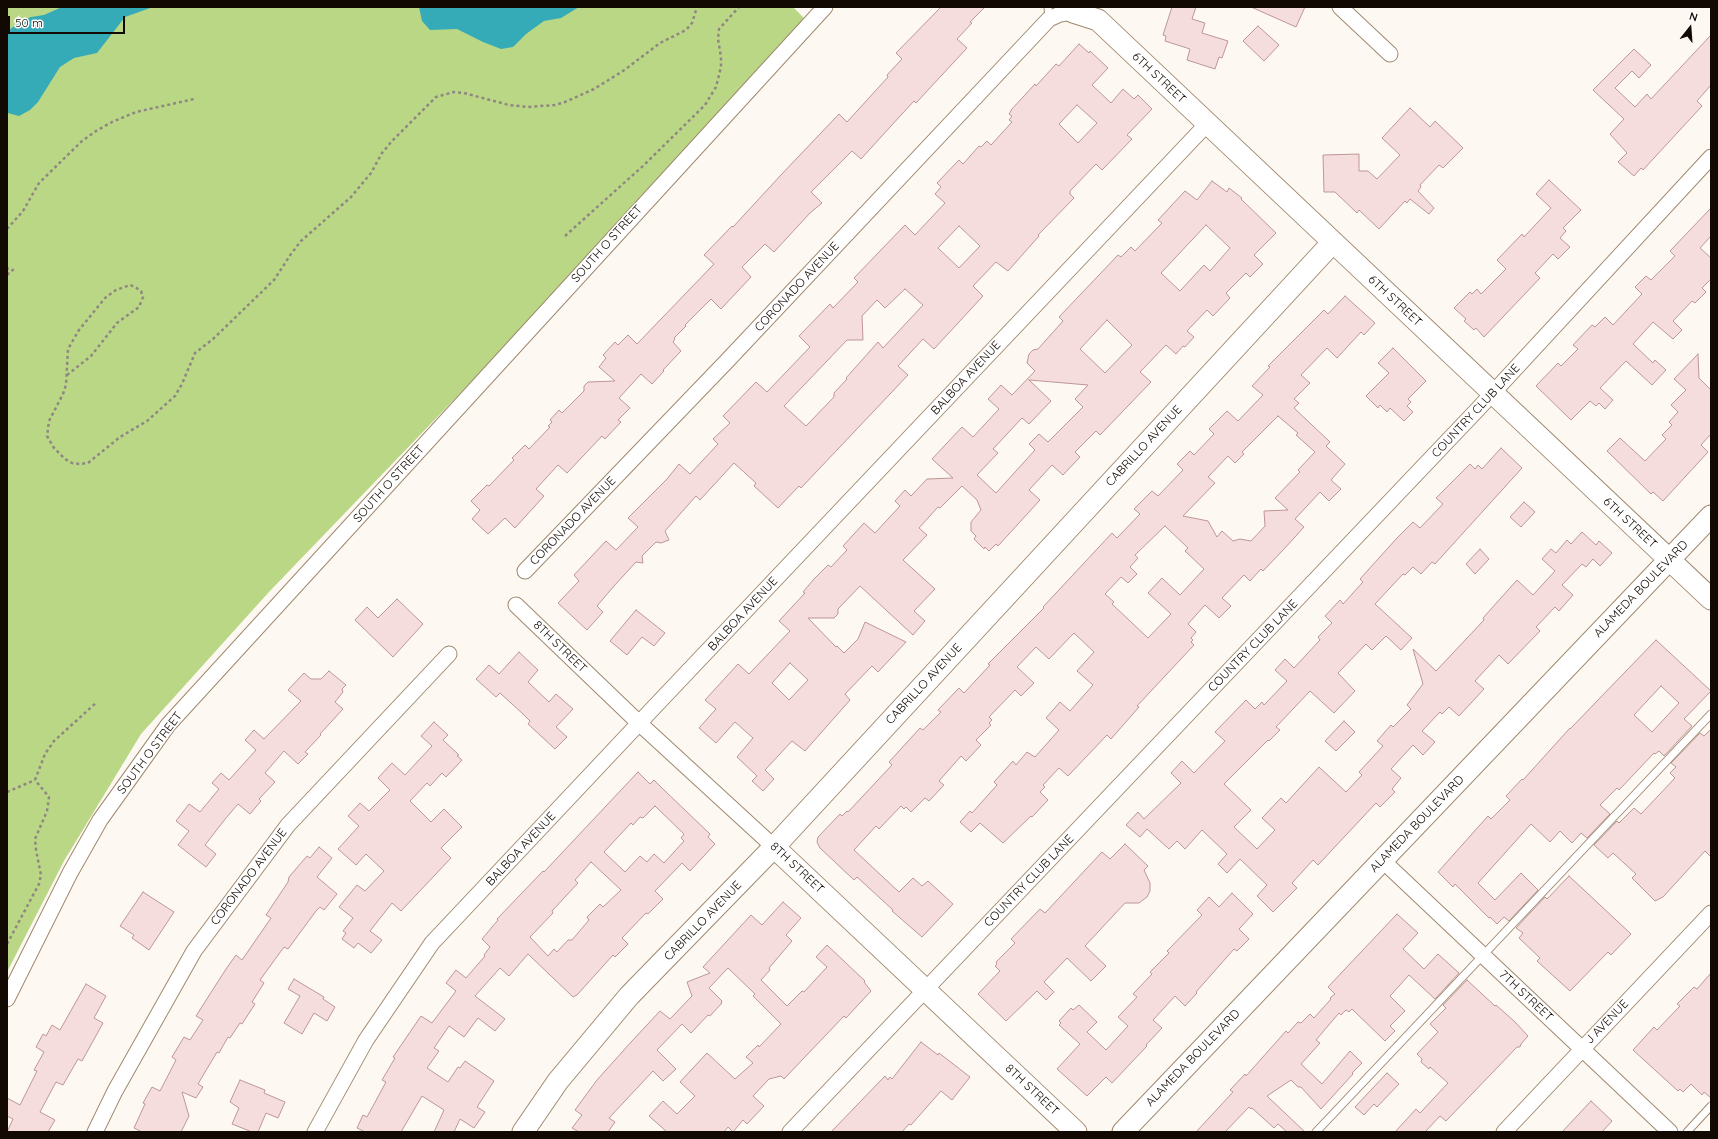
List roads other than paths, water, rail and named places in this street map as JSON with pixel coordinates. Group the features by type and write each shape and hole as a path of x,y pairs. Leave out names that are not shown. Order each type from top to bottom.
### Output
{"street":[{"path":"1340,7 1390,54"},
{"name":"SOUTH O STREET","path":"7,999 70,873 100,820 168,725 818,9"},
{"name":"CORONADO AVENUE","path":"525,571 727,362 1049,13 1060,14 1073,12"},
{"name":"6TH STREET","path":"1073,12 1099,17 1207,124 1711,599"},
{"name":"BALBOA AVENUE","path":"315,1132 366,1040 432,944 639,723 1207,124"},
{"name":"COUNTRY CLUB LANE","path":"790,1132 1493,393 1711,157"},
{"name":"CABRILLO AVENUE","path":"523,1132 558,1081 629,996 774,847 1333,242"},
{"name":"ALAMEDA BOULEVARD","path":"1123,1132 1711,516"},
{"name":"8TH STREET","path":"516,605 639,723 774,847 1076,1132"},
{"name":"CORONADO AVENUE","path":"95,1132 115,1091 194,951 288,825 449,654"},
{"name":"7TH STREET","path":"1382,860 1670,1132"},
{"name":"J AVENUE","path":"1504,1132 1711,913"}],"lane":[{"path":"1316,1132 1711,714"},
{"path":"1687,1132 1711,1106"}],"water":[{"path":"62,7 153,7 125,17 97,53 74,58 60,67 38,102 30,110 19,116 8,113 7,32 19,22 31,17 44,15"},
{"path":"419,7 579,7 561,18 544,21 526,34 513,47 501,49 457,29 430,30 422,21"}]}
